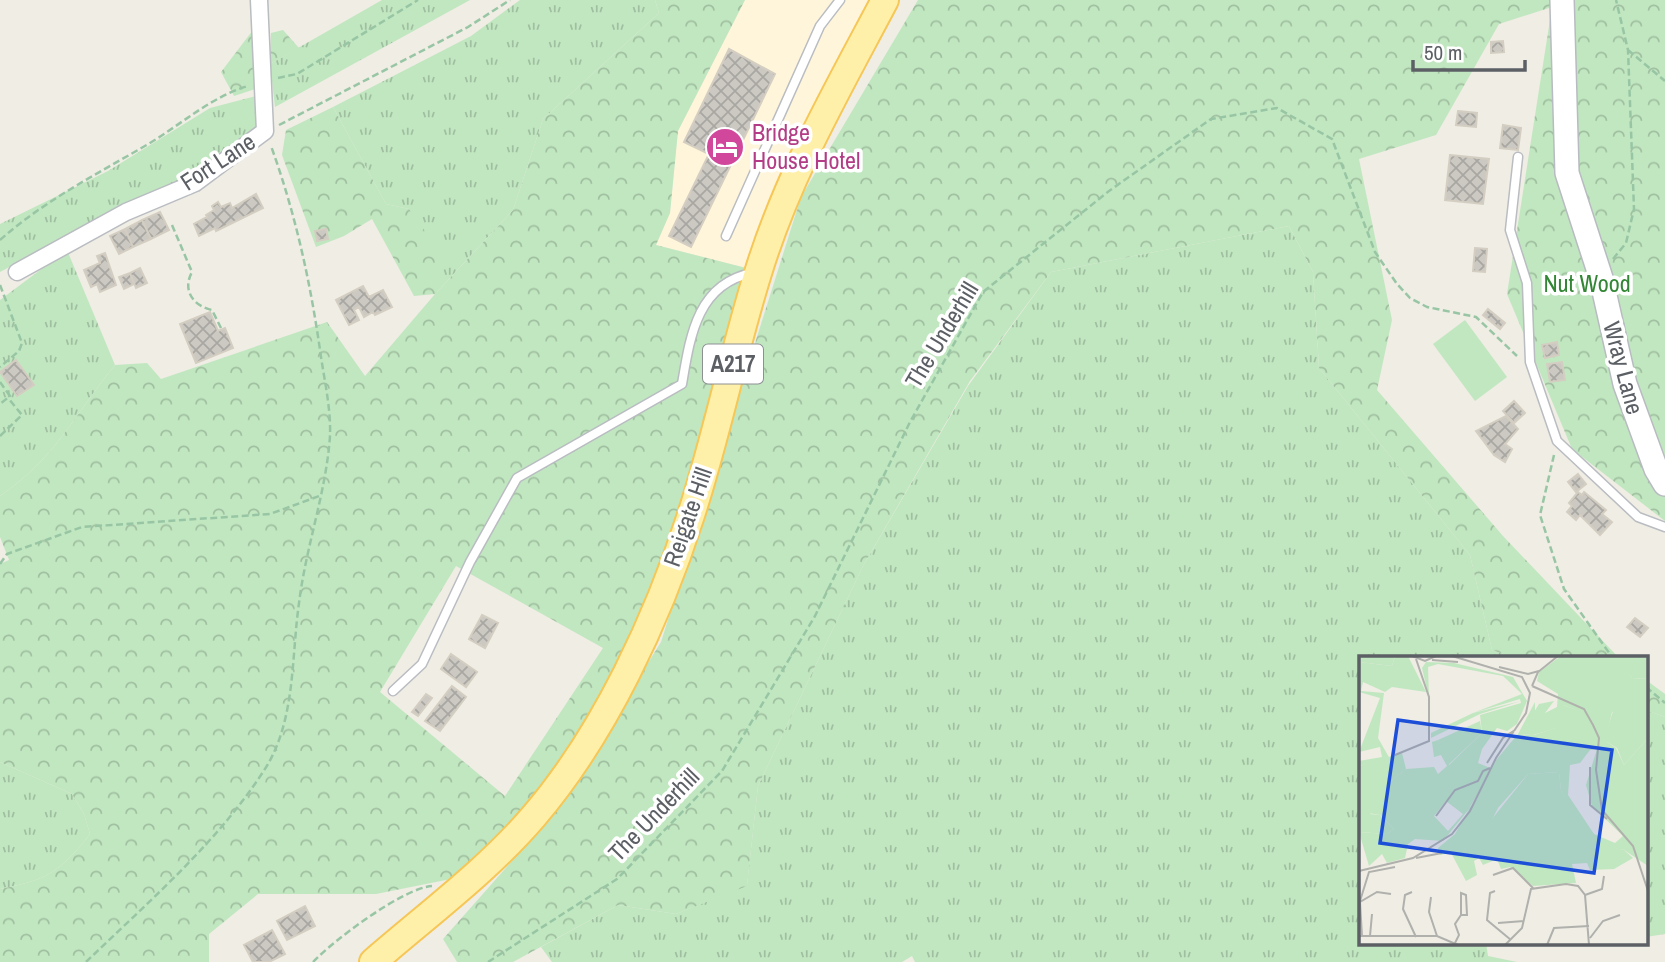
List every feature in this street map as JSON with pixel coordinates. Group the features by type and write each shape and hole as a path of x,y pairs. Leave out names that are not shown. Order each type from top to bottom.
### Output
{"main road":[{"name":"Reigate Hill","path":"373,962 452,894 534,815 592,734 652,619 691,516 758,271 789,189 827,104 885,0"}],"street":[{"name":"Fort Lane","path":"17,272 126,212 195,183 265,131 259,0"},
{"name":"Wray Lane","path":"1562,0 1567,173 1601,278 1625,384 1656,468 1665,484"}],"lane":[{"path":"726,236 820,26 840,0"},
{"path":"1518,157 1510,230 1527,283 1530,362 1557,442 1638,517 1665,527"},
{"path":"393,691 422,664 470,562 517,478 682,384 690,337 706,300 719,285 739,275 758,271"}],"path":[{"path":"0,240 41,208 153,141 227,92 297,74 418,0"},
{"path":"86,962 208,840 264,772 278,744 286,711 304,570 323,495 330,416 305,261 265,131 384,73 468,27 510,0"},
{"path":"1601,278 1626,243 1634,209 1628,50 1616,0"},
{"path":"1628,50 1665,81"},
{"name":"The Underhill","path":"488,962 617,879 722,771 815,615 910,422 983,292 1109,191 1211,119 1278,108 1332,139 1376,251 1404,291 1427,307 1476,317 1512,354 1530,362"},
{"path":"172,225 192,272 188,283 191,297 201,307 212,310 221,328"},
{"path":"0,285 20,335 19,351 0,367"},
{"path":"0,382 8,398 22,415 0,436"},
{"path":"0,404 8,398"},
{"path":"1557,442 1540,515 1564,589 1611,656"},
{"path":"0,564 7,554 82,527 270,514 323,495"},
{"path":"1648,689 1665,703"},
{"path":"313,962 337,937 424,887 434,886 452,894"}],"shaded area":[{"path":"745,0 885,0 758,271 656,245 670,213 678,131"}],"green space":[{"path":"382,0 470,0 275,107 270,64"},
{"path":"520,0 655,0 659,13 543,119 513,210 436,293 409,209 386,204 333,107 471,36"},
{"path":"655,0 745,0 678,131 670,213 656,245 758,271 691,516 592,734 476,874 376,894 258,894 209,934 209,962 0,962 0,889 41,878 61,866 90,834 84,814 72,794 0,762 0,564 9,560 0,537 0,496 20,481 50,451 115,365 147,363 161,379 327,322 365,376 435,294 414,296 372,219 344,236 316,247 282,155 286,130 333,107 386,204 409,209 435,245 437,292 513,210 543,119 659,13","holes":["456,566 603,648 505,796 380,692"]},
{"name":"Nut Wood","path":"918,0 1665,0 1665,521 1572,449 1507,294 1552,7 1499,24 1436,135 1359,159 1392,320 1377,390 1503,536 1617,656 1508,656 1492,650 1470,555 1319,368 1313,272 1289,226 1051,272 970,381 863,566 758,786 747,886 676,914 618,905 513,962 457,962 443,939 557,810 661,642 801,197"},
{"path":"253,30 258,88 234,96 221,72"},
{"path":"283,30 299,48 270,64 271,33"},
{"path":"260,95 261,127 204,174 165,187 124,206 0,272 0,224 108,171 210,108"},
{"path":"1289,226 1313,272 1319,368 1470,555 1492,650 1508,656 1359,656 1359,944 1486,944 1488,956 1517,962 915,962 912,956 902,962 552,962 541,947 618,905 676,914 747,885 758,786 863,566 968,386 1051,272"},
{"path":"67,250 115,365 50,451 20,481 0,496 0,300"},
{"path":"1465,320 1507,377 1475,401 1433,344"},
{"path":"1648,681 1665,694 1665,717 1648,711"},
{"path":"1648,711 1665,717 1665,934 1648,937"},
{"path":"0,762 72,794 84,814 90,834 61,866 41,878 0,889"}],"building":[{"path":"1503,41 1504,52 1491,53 1491,42"},
{"path":"729,49 775,74 691,247 669,236 709,154 684,142"},
{"path":"1458,111 1477,113 1476,127 1456,125"},
{"path":"1503,125 1521,128 1518,150 1500,148"},
{"path":"1450,155 1489,159 1483,204 1445,200"},
{"path":"256,194 263,208 216,231 215,228 199,236 194,224 214,210 212,206 218,202 221,207 230,203 232,208"},
{"path":"160,212 169,230 151,239 142,220"},
{"path":"142,220 151,239 133,247 125,229"},
{"path":"125,229 133,247 119,254 110,236"},
{"path":"326,229 328,239 317,241 315,231"},
{"path":"1475,248 1487,249 1485,272 1473,271"},
{"path":"105,253 116,285 100,292 97,284 91,287 84,270 100,263 97,256"},
{"path":"140,268 147,283 136,288 130,273"},
{"path":"130,273 134,284 124,289 119,277"},
{"path":"363,286 369,297 383,290 392,307 364,317 359,307 354,310 359,320 349,325 336,300"},
{"path":"1488,309 1505,323 1500,329 1483,315"},
{"path":"210,312 218,331 225,328 233,348 196,363 180,324"},
{"path":"1557,342 1559,355 1545,358 1542,345"},
{"path":"16,360 34,385 17,396 0,372"},
{"path":"1562,362 1565,380 1550,382 1547,364"},
{"path":"1514,401 1525,413 1514,423 1503,411"},
{"path":"1506,416 1518,429 1505,444 1512,449 1505,462 1494,455 1476,431"},
{"path":"1578,474 1586,484 1576,492 1568,482"},
{"path":"1578,492 1582,495 1584,492 1606,510 1602,514 1612,522 1600,535 1580,515 1576,520 1567,512 1572,506 1569,503"},
{"path":"482,615 498,623 485,648 469,639"},
{"path":"1635,618 1648,628 1640,637 1627,627"},
{"path":"451,654 477,672 466,687 441,669"},
{"path":"452,686 466,697 440,731 425,721"},
{"path":"426,694 432,698 418,716 412,712"},
{"path":"305,906 315,926 287,940 277,921"},
{"path":"272,930 285,954 269,962 253,962 244,945"}],"place":[{"name":"Bridge House Hotel","path":"725,147"}]}
